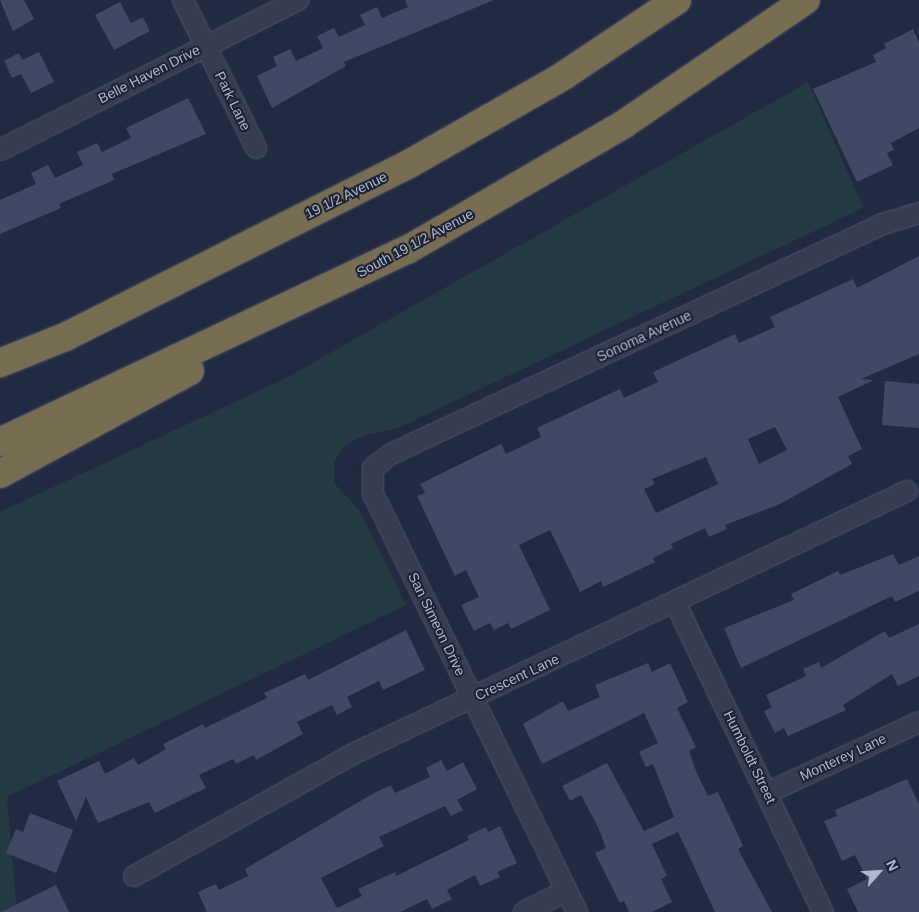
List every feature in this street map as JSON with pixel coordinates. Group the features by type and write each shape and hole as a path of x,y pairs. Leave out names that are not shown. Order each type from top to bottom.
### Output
{"highway":[{"name":"19 1/2 Avenue","path":"0,363 65,337 409,164 563,76 677,0"},
{"name":"South 19 1/2 Avenue","path":"0,442 347,280 624,124 806,0"},
{"path":"0,474 139,401 347,280"},
{"path":"0,356 65,337"}],"street":[{"name":"Park Lane","path":"182,0 256,148"},
{"name":"Belle Haven Drive","path":"1,147 298,0"},
{"name":"Sonoma Avenue","path":"373,468 391,454 883,224 919,213"},
{"name":"San Simeon Drive","path":"373,468 373,493 474,697 577,912"},
{"name":"Crescent Lane","path":"134,876 356,753 906,491"},
{"name":"Humboldt Street","path":"675,602 823,912"},
{"name":"Monterey Lane","path":"767,793 919,722"},
{"path":"524,912 566,891"}],"shaded area":[{"path":"808,82 863,208 398,428 362,436 344,446 334,462 334,483 360,511 406,605 7,797 17,912 0,912 0,512 284,379"}],"building":[{"path":"0,0 24,0 34,19 13,31"},
{"path":"405,0 494,0 344,62 346,66 272,108 257,76 277,66 273,57 290,49 296,61 323,48 317,36 334,28 339,37 365,25 360,15 377,7 382,18 408,7"},
{"path":"120,2 131,23 143,17 150,31 114,50 95,15"},
{"path":"913,29 919,42 919,128 891,143 894,150 887,153 893,165 857,182 813,89 876,62 873,55 886,48 884,44"},
{"path":"39,52 54,82 31,93 21,74 12,78 4,61 19,53 22,60"},
{"path":"188,98 206,134 112,174 114,180 59,204 61,208 0,234 0,200 36,184 31,173 48,165 55,178 83,165 77,152 97,143 102,152 131,138 126,128"},
{"path":"919,256 919,354 861,379 874,380 838,397 862,449 848,456 852,464 778,505 725,525 727,529 709,537 705,528 671,544 673,548 653,558 655,562 603,587 601,581 580,592 550,530 519,545 550,610 511,629 508,623 494,630 490,623 474,631 461,605 479,597 466,570 455,576 417,496 425,493 420,484 501,444 506,454 541,437 537,428 620,389 624,398 658,382 653,372 735,334 739,343 775,327 770,317 853,279 857,288","holes":["775,427 787,450 759,464 748,439","706,457 718,484 656,513 644,489 655,484 652,479"]},
{"path":"885,381 919,384 919,428 882,425"},
{"path":"893,554 899,565 919,556 919,591 895,602 892,596 741,668 724,628 794,600 791,594 838,571 840,575"},
{"path":"919,624 919,676 898,686 892,674 843,705 846,710 788,736 784,728 775,733 764,711 772,707 766,695 806,676 803,669 819,662 821,668 885,631 889,638"},
{"path":"406,630 425,670 383,690 379,681 347,697 352,707 337,715 332,705 297,722 303,734 256,760 254,755 236,764 233,759 199,775 206,788 155,813 149,802 98,823 86,797 76,821 57,781 99,761 105,774 134,758 138,765 166,749 163,744 203,724 205,728 267,698 264,693 305,674 308,680"},
{"path":"648,663 652,672 670,663 688,702 677,708 696,747 689,751 696,771 708,796 718,792 743,846 738,849 772,912 715,912 678,832 652,844 667,876 661,879 672,902 652,912 629,912 624,901 620,903 595,853 606,848 598,827 581,795 570,801 562,786 607,763 644,831 674,817 653,764 646,767 639,752 658,743 644,713 542,764 523,724 563,701 568,711 600,697 595,685"},
{"path":"441,760 447,771 463,762 477,789 457,800 463,810 451,816 445,806 379,837 384,846 321,878 337,908 362,896 358,889 395,872 396,876 469,840 467,836 486,827 488,832 500,826 517,863 497,872 500,877 480,886 475,875 447,890 452,899 432,909 427,899 400,912 207,912 198,892 216,884 219,890 248,876 245,869 374,793 391,785 395,793 430,777 426,768"},
{"path":"907,779 919,804 919,912 858,912 847,889 867,879 855,855 842,861 824,821 837,816 835,810"},
{"path":"30,813 73,830 56,873 6,853 16,829 23,832"},
{"path":"56,885 69,912 1,912"}]}
